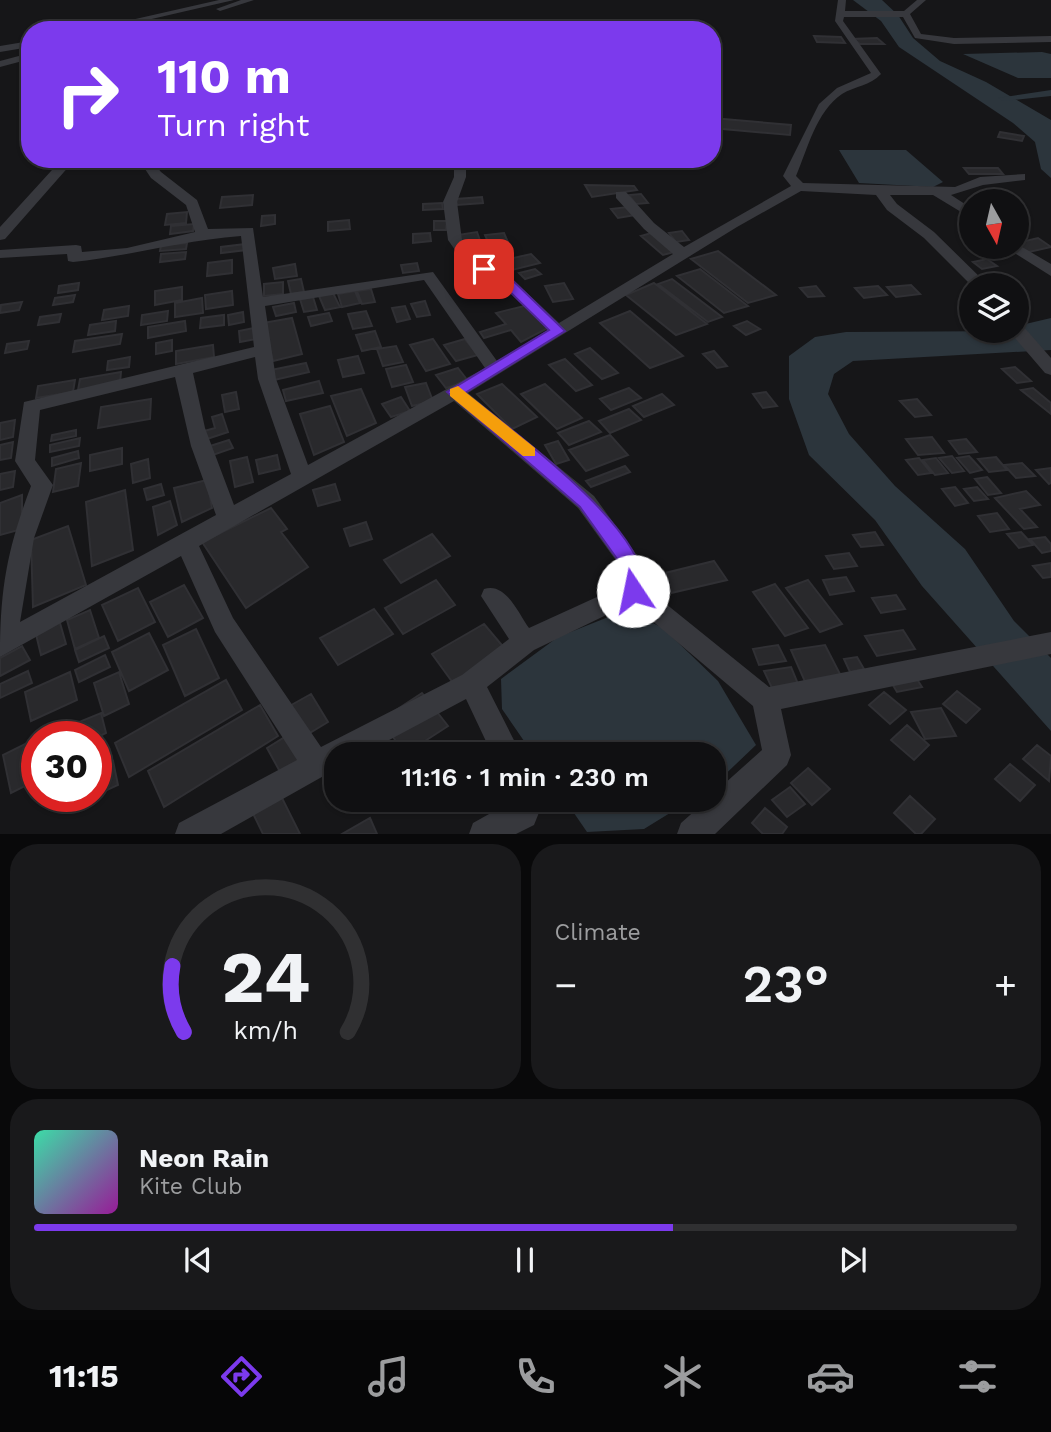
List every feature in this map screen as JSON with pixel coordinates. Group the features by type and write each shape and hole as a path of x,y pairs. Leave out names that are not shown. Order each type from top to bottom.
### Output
{"street":[{"path":"133,21 230,0"},
{"path":"161,21 250,0"},
{"path":"799,187 789,176 822,109 840,91 867,83 876,74 839,21 840,7 858,14 902,14 922,0"},
{"path":"902,14 918,36 930,40 1051,39"},
{"path":"0,43 21,40"},
{"path":"0,49 21,46"},
{"path":"0,64 21,58"},
{"path":"0,236 61,168"},
{"path":"151,168 156,175 192,203 203,234"},
{"path":"460,168 460,177 450,202 455,240 470,261 503,278 558,331"},
{"path":"2,645 495,370 683,254 799,187 957,191 980,181 1020,177"},
{"path":"880,191 892,207 929,235 968,273"},
{"path":"936,191 959,206"},
{"path":"621,195 649,226 683,254"},
{"path":"0,254 76,248 73,258 127,252 203,234 248,231 267,379 303,478"},
{"path":"1029,257 1051,271"},
{"path":"256,303 428,275 495,370"},
{"path":"1028,343 1051,369"},
{"path":"2,645 23,538 42,485 25,461 31,406 263,350"},
{"path":"183,370 188,408 205,463 229,519"},
{"path":"455,392 586,502 631,564 633,591 765,700 777,755 692,834"},
{"path":"186,543 225,625 324,752"},
{"path":"359,742 471,683 525,642 633,591"},
{"path":"493,596 525,642"},
{"path":"765,700 1051,643"},
{"path":"471,683 501,742"},
{"path":"190,834 324,761"},
{"path":"484,834 524,812"}],"shaded area":[{"path":"853,0 882,0 898,15 913,38 940,61 986,82 1051,120 1051,178 1041,169 1035,142 1013,123 899,47 881,21"},
{"path":"963,54 1051,54 1051,78 1018,78"},
{"path":"839,150 906,150 943,182 933,187 859,183"},
{"path":"1051,318 1051,350 853,361 834,374 828,394 849,434 895,486 965,549 1014,621 1051,658 1051,731 922,586 875,520 809,455 789,399 789,356 815,337 846,332 959,331 959,343 1029,343 1029,323"},
{"path":"626,610 663,628 718,681 756,745 726,774 726,742 525,742 502,709 501,679 558,637"},
{"path":"573,812 672,812 644,829 587,832"}],"building":[{"path":"814,36 841,37 845,43 817,42"},
{"path":"877,38 884,44 860,44 853,39"},
{"path":"721,119 791,125 790,135 721,129"},
{"path":"1000,132 1024,136 1022,141 998,137"},
{"path":"964,168 998,168 1003,174 969,174"},
{"path":"585,185 634,186 637,190 592,197"},
{"path":"641,194 648,203 636,204 629,195"},
{"path":"253,195 252,205 220,208 222,197"},
{"path":"482,197 483,203 457,205 456,199"},
{"path":"442,203 443,209 423,210 423,204"},
{"path":"628,207 635,215 618,218 611,209"},
{"path":"187,212 186,223 165,225 167,214"},
{"path":"275,215 275,224 261,226 262,216"},
{"path":"349,220 350,229 328,231 328,222"},
{"path":"434,221 447,221 446,230 434,230"},
{"path":"194,224 193,231 170,234 171,226"},
{"path":"682,231 689,240 676,242 669,233"},
{"path":"477,232 482,246 463,248 458,235"},
{"path":"430,233 431,241 413,243 413,234"},
{"path":"504,233 510,247 491,249 485,235"},
{"path":"651,233 674,252 663,255 641,236"},
{"path":"1038,238 1051,247 1029,252 1029,240"},
{"path":"187,243 186,249 160,251 161,245"},
{"path":"246,244 246,250 221,253 221,247"},
{"path":"718,251 776,295 748,303 691,259"},
{"path":"186,252 185,259 160,262 161,254"},
{"path":"531,254 540,263 508,271 500,261"},
{"path":"987,259 997,266 982,269 973,262"},
{"path":"232,260 232,273 207,276 208,263"},
{"path":"417,263 419,271 403,273 401,265"},
{"path":"295,264 297,276 275,279 273,268"},
{"path":"535,269 541,274 525,279 519,273"},
{"path":"700,269 748,306 724,313 677,276"},
{"path":"301,279 304,292 291,294 288,281"},
{"path":"672,279 722,317 708,322 658,284"},
{"path":"499,280 504,287 481,293 476,285"},
{"path":"283,282 283,294 264,296 264,284"},
{"path":"79,283 78,290 58,293 59,286"},
{"path":"564,283 573,299 553,302 545,286"},
{"path":"654,283 707,324 676,335 626,295"},
{"path":"911,285 920,294 896,297 887,287"},
{"path":"816,286 824,296 808,297 800,288"},
{"path":"878,286 887,295 864,298 855,288"},
{"path":"182,287 182,300 155,305 155,291"},
{"path":"371,289 375,302 362,304 357,291"},
{"path":"232,291 233,305 206,309 205,295"},
{"path":"355,291 360,303 342,307 338,294"},
{"path":"333,293 340,307 325,310 319,296"},
{"path":"75,295 73,302 53,305 55,298"},
{"path":"313,297 317,310 304,312 300,299"},
{"path":"202,298 203,313 175,317 175,303"},
{"path":"425,301 430,315 417,317 411,304"},
{"path":"22,302 19,310 0,313 1,305"},
{"path":"294,303 296,312 276,316 273,307"},
{"path":"528,305 548,328 521,342 511,330 484,338 480,332 506,324 496,313"},
{"path":"129,306 128,316 102,320 104,310"},
{"path":"405,306 410,319 397,322 392,308"},
{"path":"168,311 167,321 141,325 142,315"},
{"path":"366,311 372,326 353,329 348,314"},
{"path":"630,311 683,356 650,368 600,323"},
{"path":"243,312 244,322 229,325 228,315"},
{"path":"329,313 332,321 311,326 308,317"},
{"path":"61,314 59,322 38,325 40,317"},
{"path":"224,315 224,325 200,328 201,318"},
{"path":"292,318 302,354 273,361 263,323"},
{"path":"116,321 115,331 88,335 90,325"},
{"path":"185,321 186,331 148,338 148,327"},
{"path":"747,321 760,329 746,335 734,326"},
{"path":"254,328 256,339 240,342 239,331"},
{"path":"375,331 381,347 362,351 356,335"},
{"path":"122,334 120,344 73,352 75,341"},
{"path":"433,339 450,364 426,371 410,345"},
{"path":"465,339 478,355 456,361 444,345"},
{"path":"172,340 172,351 156,354 156,343"},
{"path":"29,341 27,349 5,353 7,344"},
{"path":"213,345 214,357 176,364 176,351"},
{"path":"396,346 403,362 383,366 377,349"},
{"path":"590,348 618,373 602,379 575,354"},
{"path":"714,351 727,366 717,368 703,354"},
{"path":"358,356 364,373 343,377 338,360"},
{"path":"130,357 129,367 107,370 108,361"},
{"path":"565,359 592,385 576,391 549,365"},
{"path":"306,363 309,372 274,380 271,370"},
{"path":"406,365 413,382 392,387 386,369"},
{"path":"1015,367 1031,381 1017,383 1002,369"},
{"path":"458,368 468,381 446,388 436,375"},
{"path":"121,372 120,383 78,390 80,379"},
{"path":"75,380 73,392 36,398 38,386"},
{"path":"319,381 323,393 286,401 283,390"},
{"path":"426,383 433,401 412,406 405,387"},
{"path":"502,384 537,417 512,429 477,394"},
{"path":"545,384 582,418 557,429 521,394"},
{"path":"629,388 641,398 611,410 600,399"},
{"path":"1033,388 1051,403 1051,414 1021,390"},
{"path":"361,389 376,423 347,436 331,396"},
{"path":"236,392 239,409 225,412 222,395"},
{"path":"766,392 777,406 763,408 753,394"},
{"path":"662,394 674,405 644,417 633,406"},
{"path":"401,397 410,411 391,417 382,404"},
{"path":"151,399 150,419 98,428 101,407"},
{"path":"917,399 931,415 915,417 900,401"},
{"path":"330,406 344,442 314,455 300,414"},
{"path":"629,409 641,420 610,433 599,421"},
{"path":"222,414 228,432 204,440 201,432 215,428 212,417"},
{"path":"15,420 13,437 0,440 0,423"},
{"path":"589,421 601,432 569,445 558,433"},
{"path":"76,430 76,436 51,441 52,435"},
{"path":"610,435 628,455 586,471 569,450"},
{"path":"932,437 944,453 918,455 906,439"},
{"path":"80,438 79,446 50,452 50,445"},
{"path":"966,439 977,452 959,454 949,441"},
{"path":"229,440 233,448 210,456 207,447"},
{"path":"558,441 569,460 556,464 545,445"},
{"path":"13,442 11,458 0,460 0,445"},
{"path":"122,448 122,464 90,471 90,455"},
{"path":"78,451 79,458 52,466 52,458"},
{"path":"277,455 280,469 259,474 256,460"},
{"path":"952,456 964,471 952,473 939,458"},
{"path":"969,456 982,470 970,473 957,458"},
{"path":"247,457 253,482 235,487 230,461"},
{"path":"996,457 1007,470 989,472 978,459"},
{"path":"919,458 931,473 918,475 906,460"},
{"path":"936,458 948,473 935,475 923,460"},
{"path":"148,459 150,478 133,483 131,464"},
{"path":"81,463 78,486 53,492 56,469"},
{"path":"1022,463 1035,476 1016,478 1004,465"},
{"path":"625,466 630,472 591,487 586,481"},
{"path":"1051,468 1051,483 1049,484 1036,470"},
{"path":"15,471 13,487 0,490 0,474"},
{"path":"987,477 1001,493 988,495 975,479"},
{"path":"207,480 212,508 182,522 174,488"},
{"path":"161,484 164,495 147,500 144,489"},
{"path":"335,484 340,500 318,506 313,490"},
{"path":"955,487 968,503 955,506 942,489"},
{"path":"977,487 988,499 974,501 964,489"},
{"path":"125,490 133,550 92,566 86,502"},
{"path":"1026,491 1040,505 1020,509 1037,527 1024,529 995,498"},
{"path":"22,495 22,529 0,535 0,503"},
{"path":"170,501 177,525 158,535 153,507"},
{"path":"271,508 287,529 281,532 308,567 246,608 202,542"},
{"path":"997,513 1009,529 990,532 978,516"},
{"path":"366,522 372,539 350,546 344,529"},
{"path":"68,526 86,585 33,607 31,540"},
{"path":"875,532 883,545 861,547 853,535"},
{"path":"1021,532 1033,545 1019,548 1007,534"},
{"path":"432,534 450,556 401,583 384,560"},
{"path":"1045,537 1051,544 1051,551 1042,553 1030,539"},
{"path":"849,553 857,566 834,569 826,556"},
{"path":"714,561 727,580 671,593 661,574"},
{"path":"1051,563 1051,577 1043,578 1033,566"},
{"path":"846,577 854,591 830,595 823,580"},
{"path":"436,580 455,605 403,634 385,608"},
{"path":"808,580 842,624 820,632 786,588"},
{"path":"775,584 808,628 785,636 753,592"},
{"path":"184,585 203,618 168,637 150,602"},
{"path":"138,588 155,622 118,641 102,605"},
{"path":"896,595 905,609 881,613 872,598"},
{"path":"374,609 393,634 338,665 320,638"},
{"path":"90,610 99,638 75,649 67,620"},
{"path":"58,616 66,644 41,655 34,626"},
{"path":"484,624 506,650 453,683 432,654"},
{"path":"196,629 219,678 185,696 163,645"},
{"path":"903,630 915,649 877,656 865,636"},
{"path":"149,633 168,670 129,691 112,652"},
{"path":"104,636 109,648 79,662 75,650"},
{"path":"778,645 786,661 759,665 753,649"},
{"path":"825,645 842,678 806,684 791,650"},
{"path":"22,646 30,660 0,676 0,658"},
{"path":"105,655 110,667 79,682 75,670"},
{"path":"857,657 864,669 850,672 844,659"},
{"path":"791,667 798,684 772,688 764,671"},
{"path":"28,671 32,683 0,698 0,684"},
{"path":"70,672 77,700 31,721 25,692"},
{"path":"119,672 129,704 104,716 94,683"},
{"path":"915,676 922,687 897,692 891,682"},
{"path":"226,680 242,710 129,777 115,743"},
{"path":"957,691 980,709 966,723 943,704"},
{"path":"884,692 906,710 890,724 869,705"},
{"path":"422,693 448,726 423,742 397,742 381,720"},
{"path":"311,694 328,722 303,737 286,708"},
{"path":"260,705 278,736 164,807 148,771"},
{"path":"941,708 956,736 925,739 911,712"},
{"path":"101,713 103,721 81,721"},
{"path":"907,725 929,745 914,760 891,740"},
{"path":"371,728 380,742 350,742"},
{"path":"293,732 311,762 284,779 267,748"},
{"path":"1037,745 1051,756 1049,781 1023,759"},
{"path":"21,746 21,788 11,793 3,755"},
{"path":"112,761 118,785 112,788"},
{"path":"1010,764 1035,785 1020,801 995,779"},
{"path":"808,768 830,789 812,805 791,783"},
{"path":"272,778 300,834 263,834 244,795"},
{"path":"790,787 805,804 787,817 772,800"},
{"path":"910,796 935,819 921,834 916,834 894,813"},
{"path":"765,808 787,827 782,834 763,834 752,823"},
{"path":"370,818 377,834 342,834"}],"waterway":[{"path":"1003,98 1051,93"}],"slow traffic":[{"path":"458,391 455,392 529,452"}],"route":[{"path":"484,269 503,278 558,331 455,392 586,502 631,564 633,591"}]}
